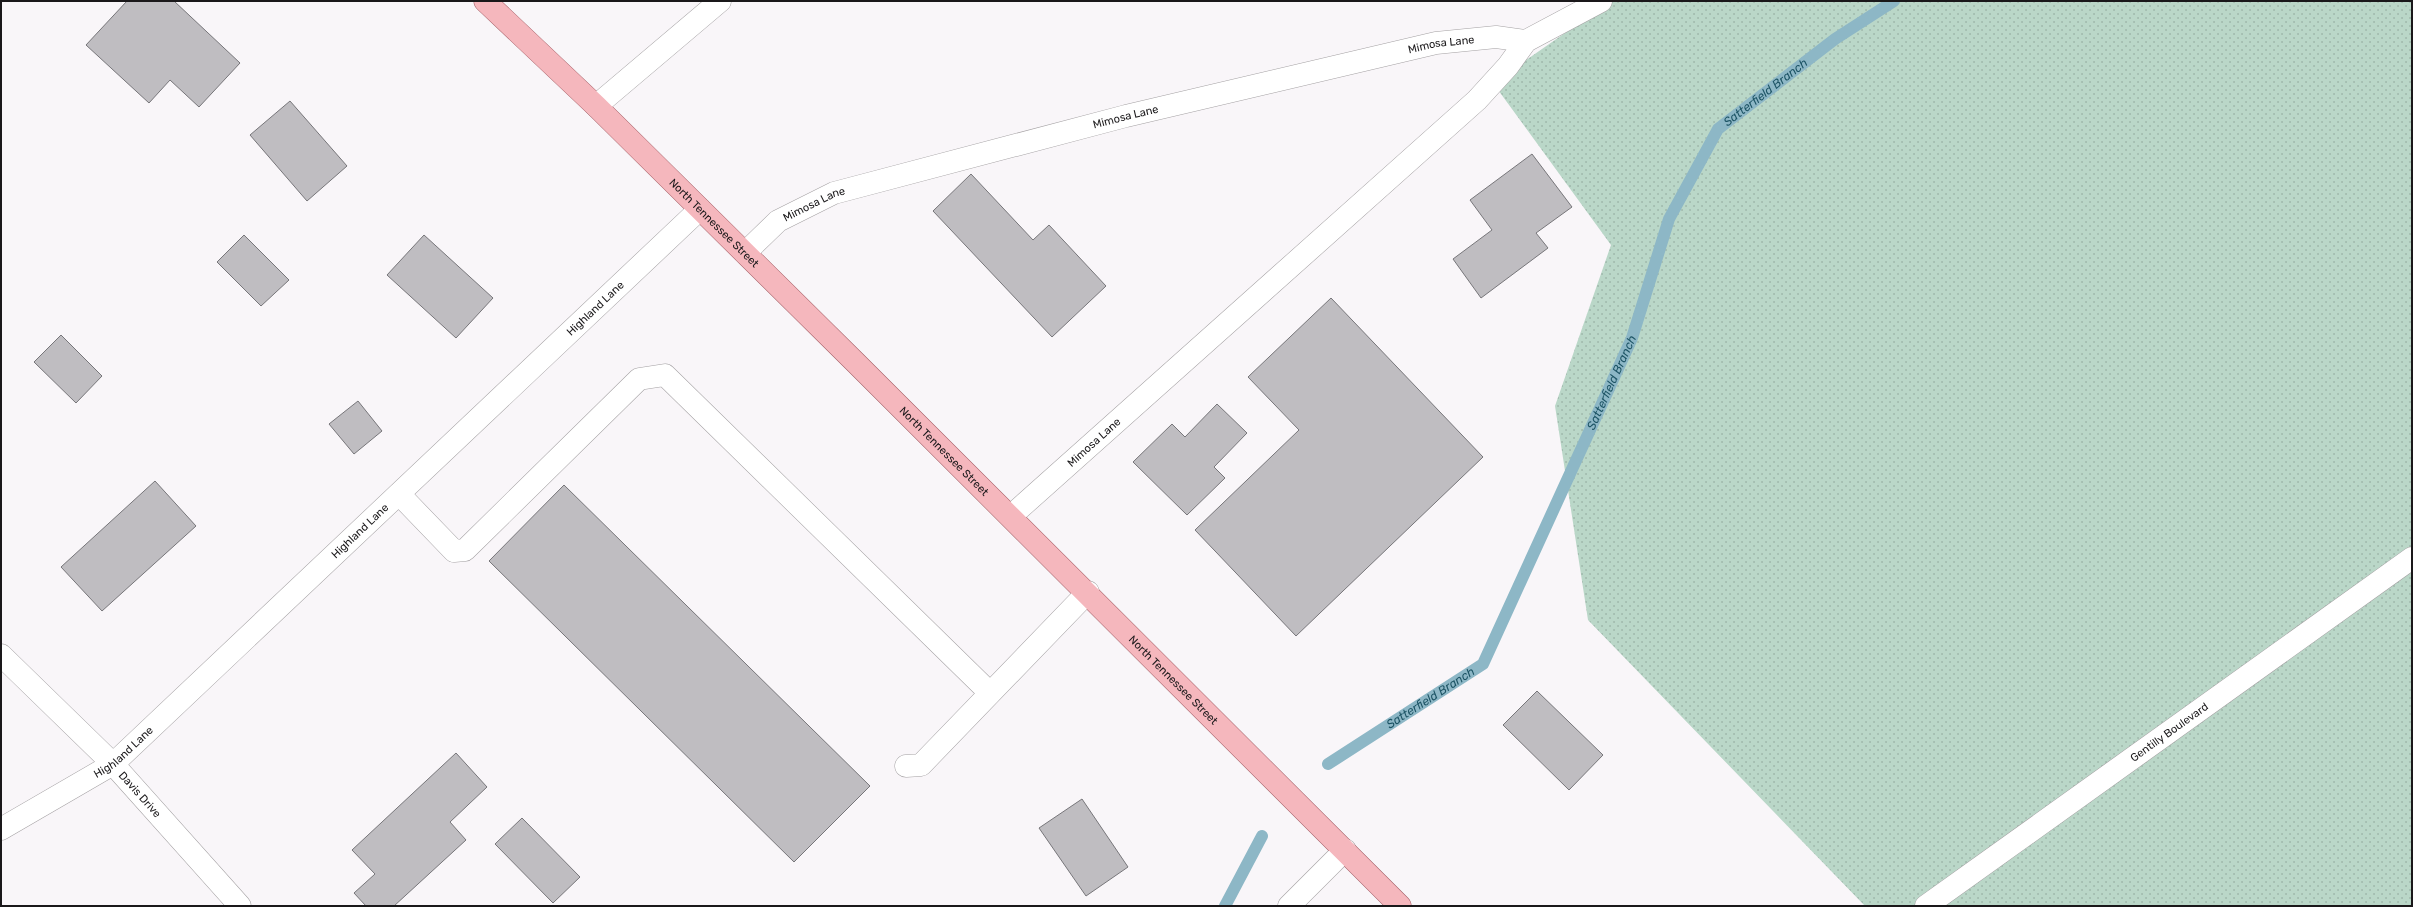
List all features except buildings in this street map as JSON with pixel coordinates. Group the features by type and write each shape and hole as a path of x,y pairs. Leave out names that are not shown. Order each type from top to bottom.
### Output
{"main road":[{"name":"North Tennessee Street","path":"485,1 596,106 1088,592 1400,906"}],"street":[{"path":"596,106 720,1"},
{"name":"Mimosa Lane","path":"1011,516 1477,100 1508,66 1526,41 1601,1"},
{"name":"Mimosa Lane","path":"745,253 778,221 841,191 1126,116 1436,43 1496,37 1526,41"},
{"name":"Highland Lane","path":"1,829 113,764 700,209"},
{"path":"399,494 454,550 465,550 639,379 666,375 990,694"},
{"name":"Gentilly Boulevard","path":"1926,906 2412,558"},
{"path":"906,766 921,765 1088,592"},
{"name":"Davis Drive","path":"1,655 113,764 240,906"},
{"path":"1290,906 1345,850"}],"green space":[{"path":"1611,1 2412,1 2412,906 1865,906 1588,620 1555,406 1611,245 1493,83"}],"waterway":[{"name":"Satterfield Branch","path":"1328,764 1483,664 1632,338 1669,219 1718,129 1835,39 1894,1"},
{"name":"Satterfield Branch","path":"1225,906 1262,836"}]}
